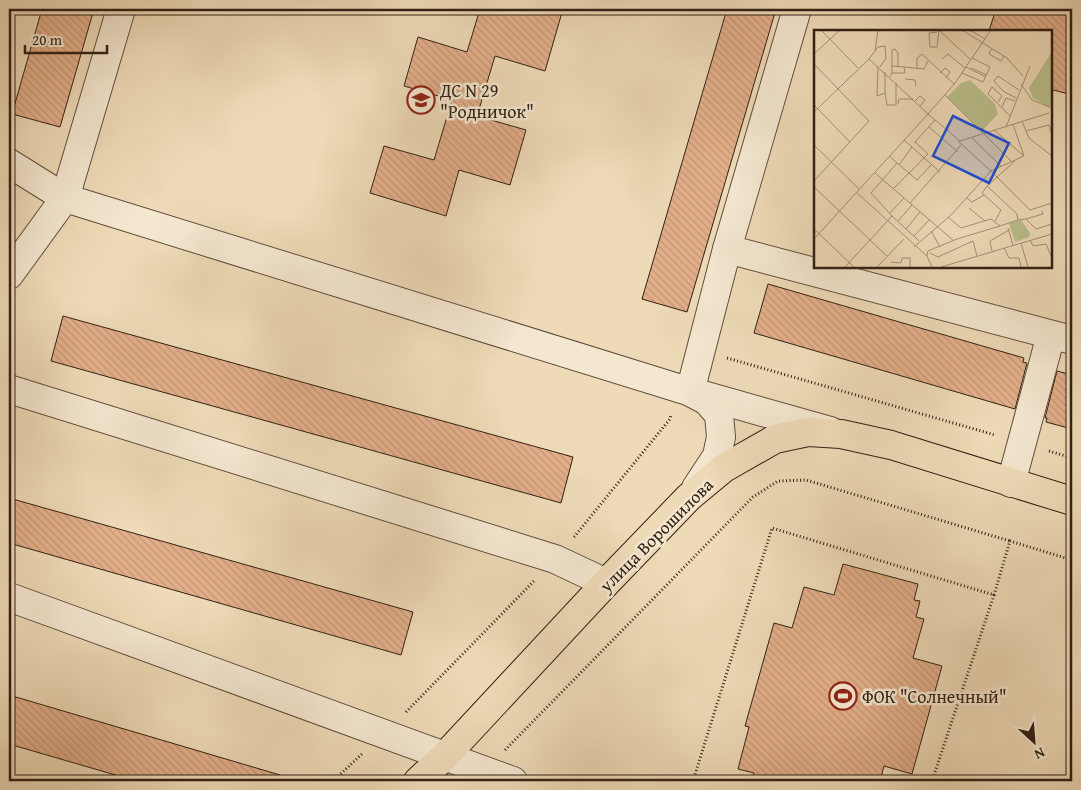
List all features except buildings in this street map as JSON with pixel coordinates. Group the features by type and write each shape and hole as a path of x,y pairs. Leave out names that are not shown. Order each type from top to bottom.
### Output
{"main road":[{"name":"улица Ворошилова","path":"418,781 444,757 689,497 724,468 775,439 808,432 841,434 891,445 1072,501"}],"lane":[{"path":"9,275 65,198 121,9"},
{"path":"690,392 727,249 796,9"},
{"path":"9,163 65,198 690,392 841,434"},
{"path":"727,249 1062,337 1011,483"},
{"path":"9,389 555,559 606,583"},
{"path":"689,497 717,456 721,437 719,415 707,400 690,392"},
{"path":"9,596 484,772 513,781"}],"path":[{"path":"484,772 754,497 778,481 806,480 1072,560"},
{"path":"693,781 772,528 994,596"},
{"path":"932,781 994,596 1010,541"}],"place":[{"name":"ДС N 29 \"Родничок\"","path":"421,100"},
{"name":"ФОК \"Солнечный\"","path":"843,696"}]}
